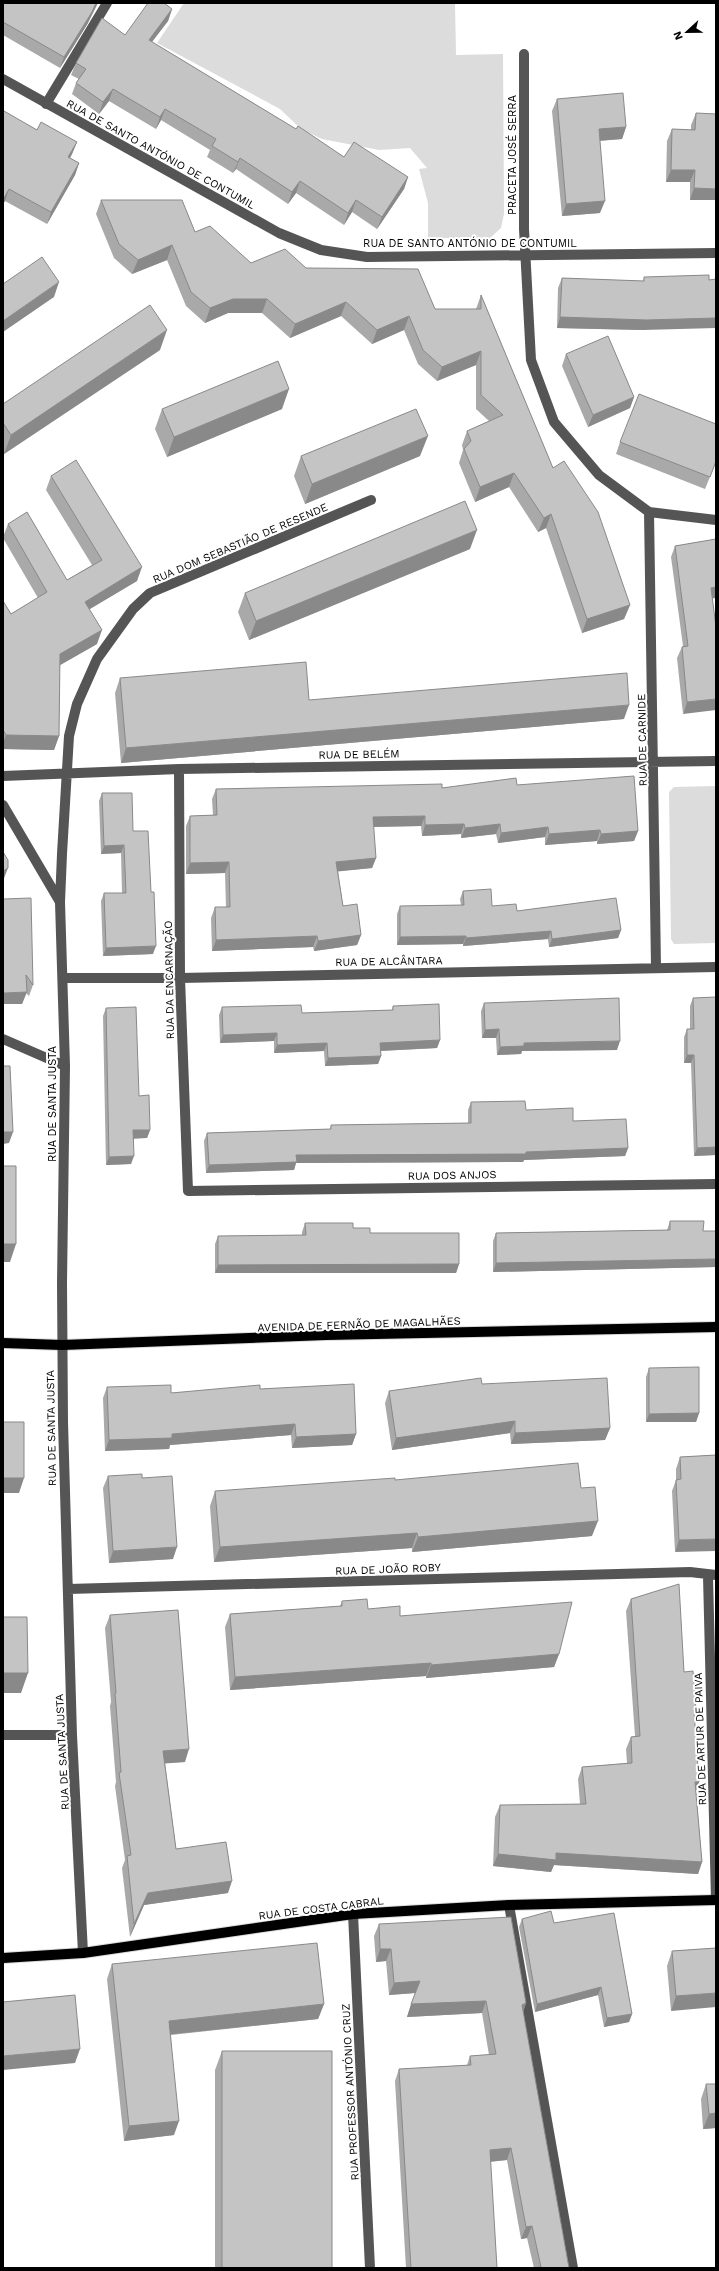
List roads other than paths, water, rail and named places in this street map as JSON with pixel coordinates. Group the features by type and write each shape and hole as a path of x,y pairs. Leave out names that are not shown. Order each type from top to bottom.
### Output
{"main road":[{"name":"AVENIDA DE FERNÃO DE MAGALHÃES","path":"3,1343 62,1345 326,1335 716,1327"},
{"name":"RUA DE COSTA CABRAL","path":"3,1958 83,1953 353,1914 509,1905 716,1900"}],"street":[{"path":"46,104 107,3"},
{"name":"PRACETA JOSÉ SERRA","path":"524,54 526,256 531,360 554,422 599,475 649,512"},
{"name":"RUA DE SANTO ANTÓNIO DE CONTUMIL","path":"3,79 279,233 321,250 367,257 716,253"},
{"name":"RUA DOM SEBASTIÃO DE RESENDE","path":"67,772 69,736 77,704 98,659 133,609 150,594 372,500"},
{"path":"649,512 716,520"},
{"name":"RUA DE CARNIDE","path":"649,512 656,967"},
{"name":"RUA DE BELÉM","path":"3,776 67,772 179,769 716,761"},
{"name":"RUA DA ENCARNAÇÃO","path":"179,769 180,978 188,1191"},
{"name":"RUA DE SANTA JUSTA","path":"67,772 60,902 65,1066 62,1345 72,1735 83,1953"},
{"name":"RUA DE SANTA JUSTA","path":"3,805 60,902"},
{"name":"RUA DE ALCÂNTARA","path":"63,978 180,978 656,967 716,967"},
{"path":"3,1039 65,1066"},
{"name":"RUA DOS ANJOS","path":"188,1191 716,1184"},
{"name":"RUA DE JOÃO ROBY","path":"68,1589 690,1572 712,1576"},
{"name":"RUA DE ARTUR DE PAIVA","path":"712,1576 716,1900"},
{"path":"3,1735 72,1735"},
{"path":"509,1905 573,2268"},
{"name":"RUA PROFESSOR ANTÓNIO CRUZ","path":"353,1914 370,2268"}]}
